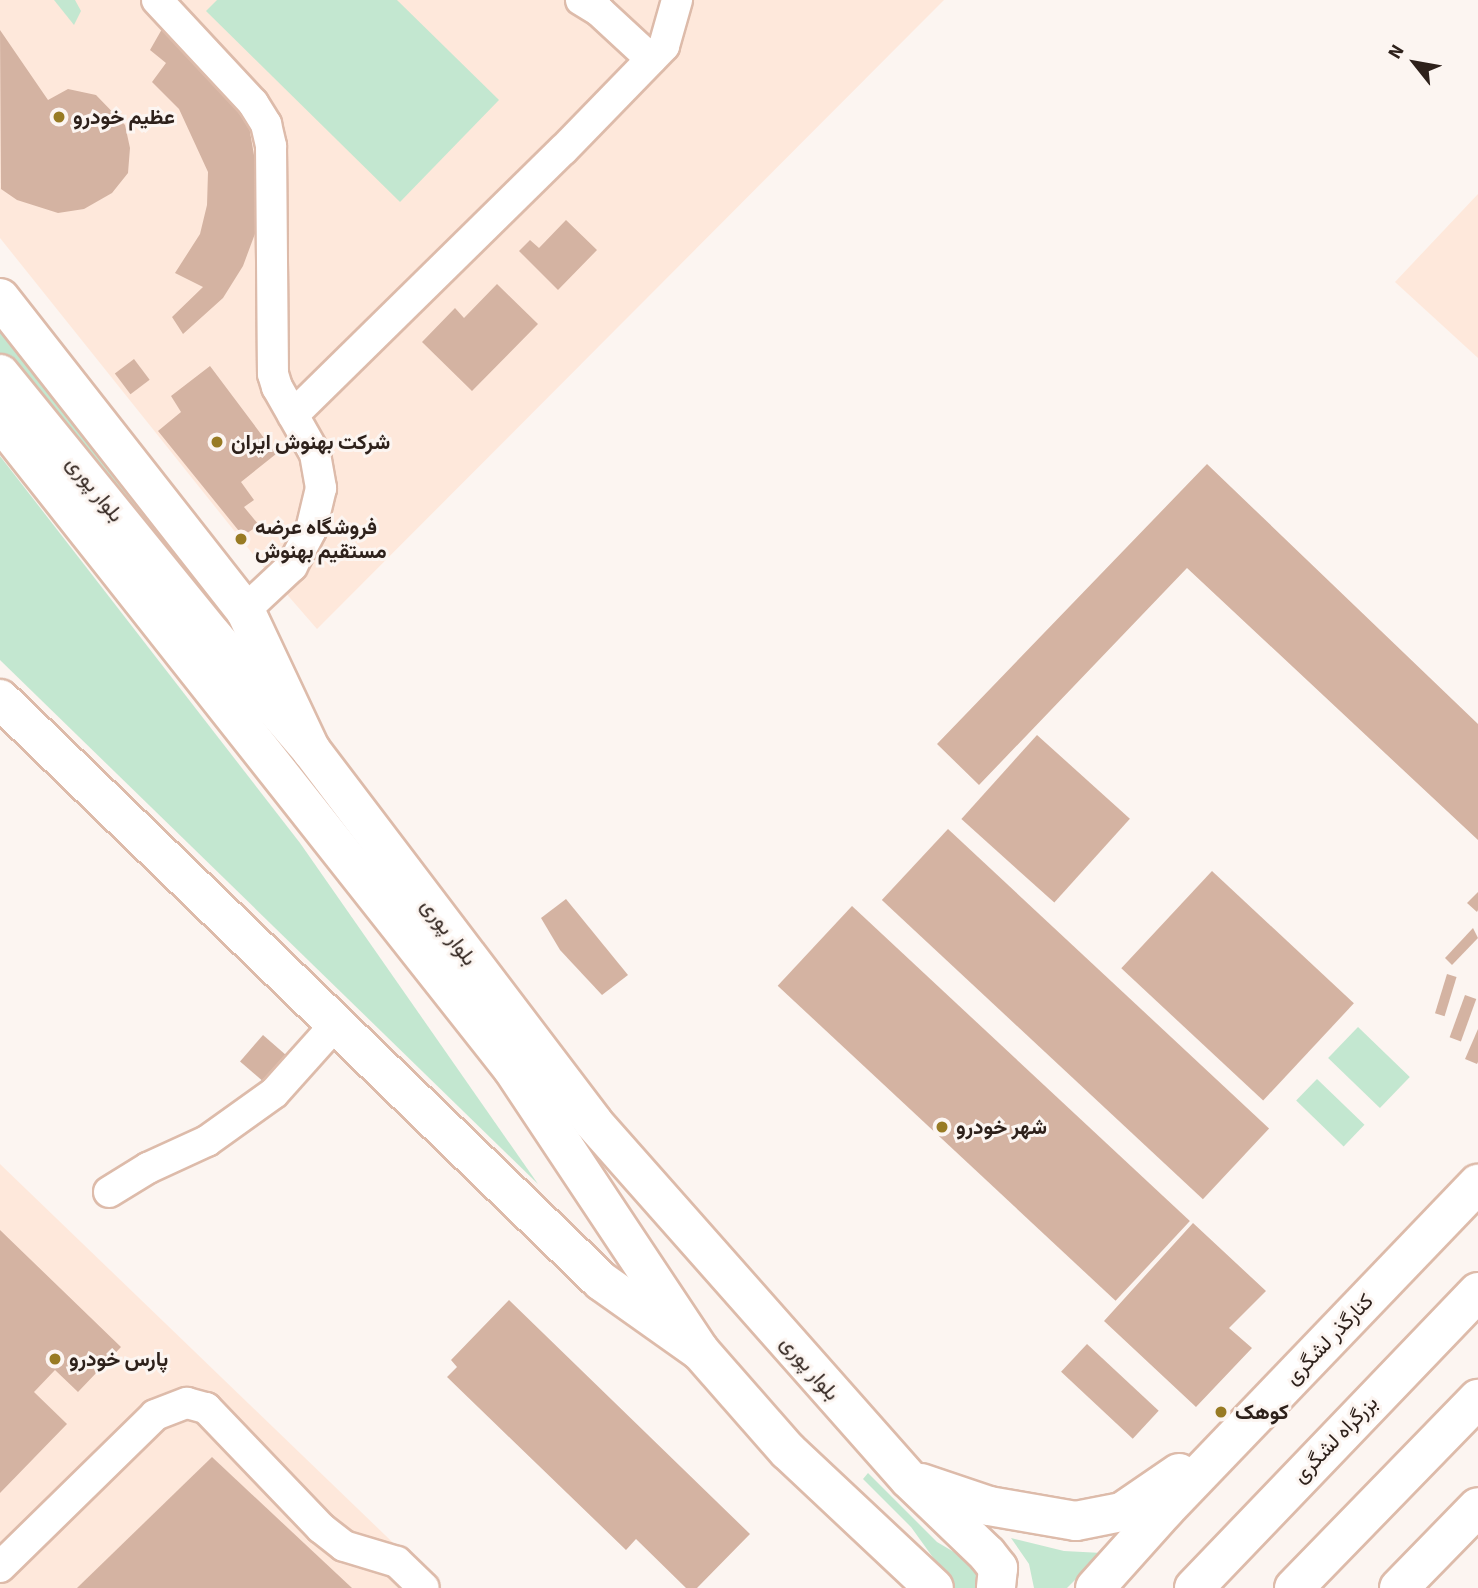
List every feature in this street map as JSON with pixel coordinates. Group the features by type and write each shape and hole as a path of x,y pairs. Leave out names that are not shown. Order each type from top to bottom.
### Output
{"main road":[{"path":"0,298 245,610 311,750"},
{"name":"بلوار پوری","path":"0,374 213,636 311,750 593,1122 909,1479 987,1554 998,1568 996,1588"},
{"name":"بلوار پوری","path":"0,420 512,1068 700,1351 788,1451 859,1521 934,1588"},
{"path":"0,699 601,1280 700,1351"},
{"name":"کنارگذر لشگری","path":"1095,1588 1478,1184"},
{"name":"بزرگراه لشگری","path":"1194,1588 1478,1292"},
{"path":"1294,1588 1478,1399"},
{"path":"909,1479 989,1506 1076,1521 1122,1511 1246,1426"},
{"path":"1398,1588 1478,1507"},
{"path":"859,1521 894,1588"}],"lane":[{"path":"157,0 253,103 266,124 271,146 273,374 315,453 321,488 311,530 292,566 245,610"},
{"path":"293,415 664,46 677,0"},
{"path":"597,4 651,59"},
{"path":"109,1192 148,1168 207,1141 274,1093 335,1025"},
{"path":"0,1567 155,1415 187,1403 206,1408 321,1528 344,1546 397,1562 424,1588"}],"shaded area":[{"path":"0,0 944,0 317,629 264,568 0,238"},
{"path":"1478,194 1478,358 1395,282"},
{"name":"پارس خودرو","path":"0,1164 440,1588 0,1588"}],"green space":[{"path":"54,0 75,0 81,11 74,25"},
{"path":"217,0 397,0 499,100 400,202 206,11"},
{"path":"0,324 171,543 181,578 0,357"},
{"path":"0,456 300,843 538,1184 0,660"},
{"path":"1358,1027 1410,1077 1380,1108 1328,1058"},
{"path":"1317,1079 1364,1125 1344,1146 1296,1101"},
{"path":"868,1473 937,1542 976,1565 983,1588 955,1588 911,1527 863,1479"},
{"path":"1011,1538 1064,1551 1102,1553 1067,1588 1034,1588 1029,1564"}],"building":[{"path":"162,29 198,53 236,98 249,126 260,190 256,231 243,266 223,298 183,334 172,317 203,287 175,273 200,234 207,205 208,172 179,109 152,82 166,63 150,50"},
{"name":"عظیم خودرو","path":"0,30 48,100 68,89 96,95 125,125 130,148 128,173 112,193 84,209 58,213 17,200 1,189"},
{"path":"566,220 597,250 558,290 519,251 530,240 539,248"},
{"path":"497,284 538,324 472,391 422,342 455,308 464,318"},
{"path":"134,359 150,380 130,394 115,373"},
{"name":"شرکت بهنوش ایران","path":"210,366 276,454 241,482 254,500 244,507 259,525 243,536 158,431 181,412 171,396"},
{"path":"1207,464 1478,724 1478,840 1187,568 979,785 937,744"},
{"path":"1037,735 1130,819 1054,903 961,819"},
{"path":"948,829 1269,1128 1203,1199 882,900"},
{"path":"1212,871 1354,1003 1263,1101 1121,968"},
{"path":"1478,892 1478,910 1477,912 1467,903"},
{"path":"566,899 628,975 602,995 560,950 541,918"},
{"path":"852,906 1190,1221 1116,1301 778,986"},
{"path":"1473,928 1478,938 1452,965 1445,958"},
{"path":"1447,974 1457,977 1445,1016 1435,1013"},
{"path":"1465,995 1476,999 1461,1041 1450,1037"},
{"path":"1478,1029 1478,1062 1477,1064 1465,1059"},
{"path":"263,1035 286,1055 263,1081 240,1061"},
{"path":"1193,1223 1266,1291 1229,1328 1252,1348 1196,1407 1104,1321"},
{"name":"پارس خودرو","path":"0,1230 121,1347 78,1392 55,1370 34,1392 67,1424 0,1493"},
{"path":"509,1300 750,1534 697,1588 686,1588 636,1539 626,1550 447,1377 457,1367 451,1360"},
{"path":"1087,1344 1159,1411 1133,1439 1061,1372"},
{"path":"212,1457 352,1588 77,1588"}],"place":[{"name":"عظیم خودرو","path":"59,117"},
{"name":"شرکت بهنوش ایران","path":"217,442"},
{"name":"فروشگاه عرضه مستقیم بهنوش","path":"241,539"},
{"name":"شهر خودرو","path":"942,1127"},
{"name":"پارس خودرو","path":"55,1359"},
{"name":"کوهک","path":"1221,1412"}]}
